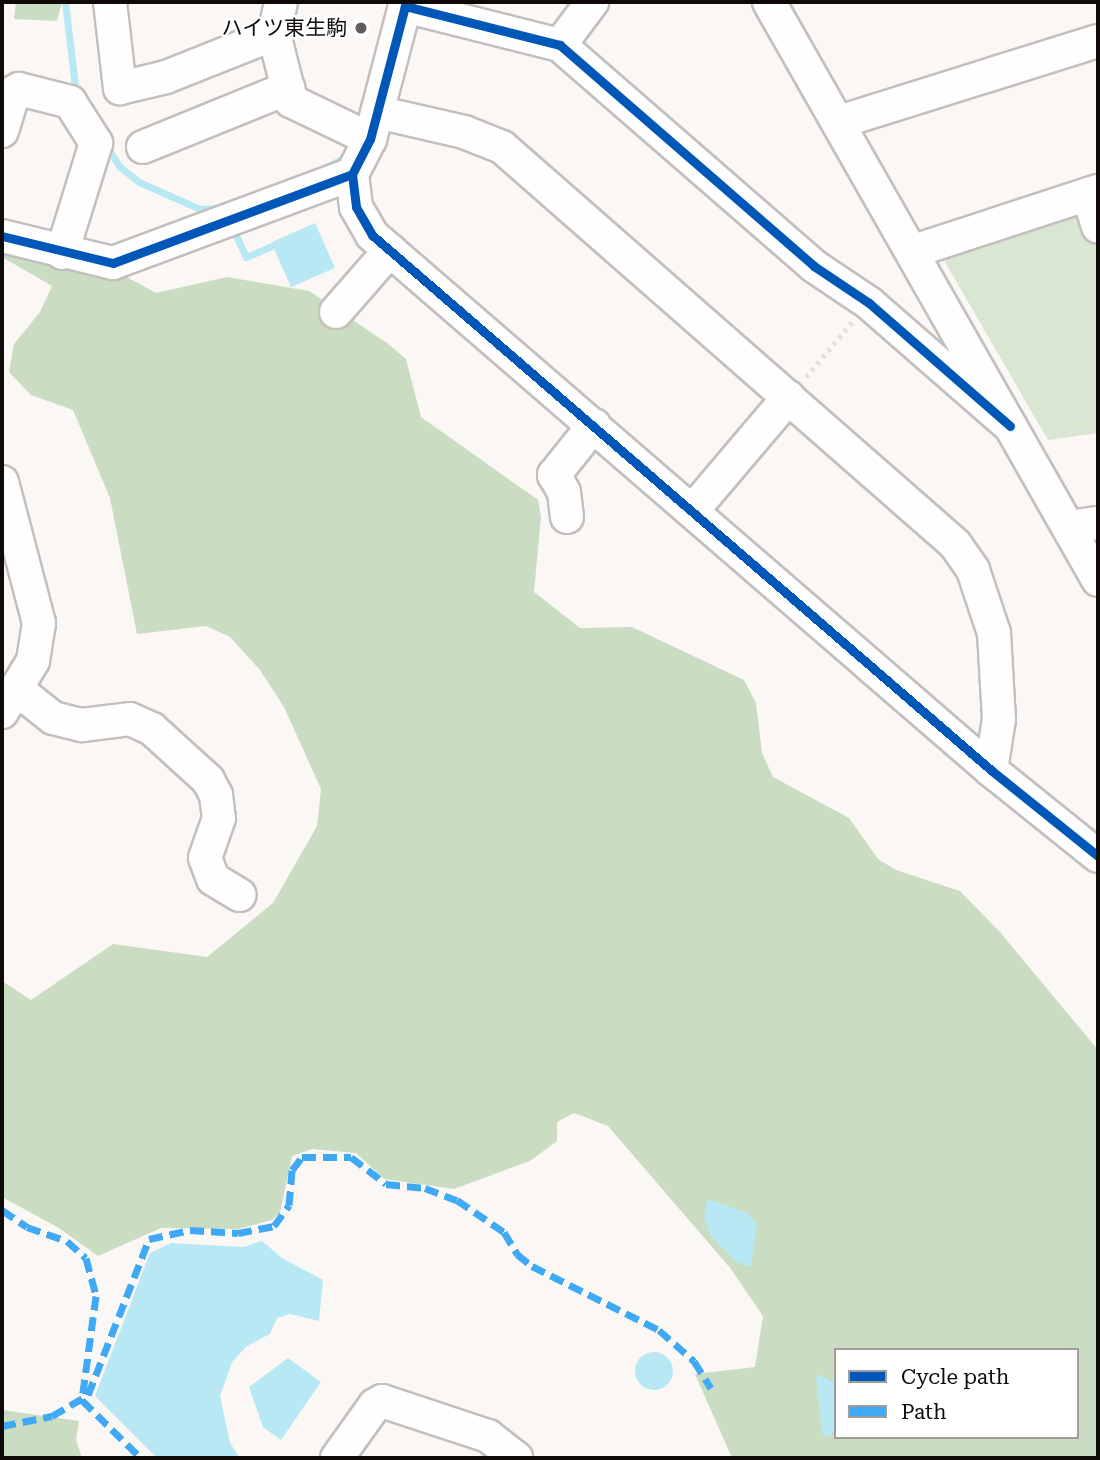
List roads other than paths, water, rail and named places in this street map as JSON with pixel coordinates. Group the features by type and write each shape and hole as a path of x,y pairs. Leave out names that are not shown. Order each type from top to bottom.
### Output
{"street":[{"path":"110,2 120,88 166,77 274,34"},
{"path":"281,2 274,34 291,101 373,125 464,132 502,148 955,544 973,570 994,633 999,680 999,719 991,770"},
{"path":"560,45 592,2"},
{"path":"769,2 914,251 1014,433 1084,525 1098,580"},
{"path":"1014,433 869,303 814,266 560,45 406,4 373,125 352,174 356,207 372,235 991,770 1098,856"},
{"path":"839,122 1098,41"},
{"path":"143,147 288,88"},
{"path":"2,131 14,92 19,89 70,102 96,143 62,253"},
{"path":"2,236 62,253 113,263 352,174"},
{"path":"914,251 1093,193 1098,226"},
{"path":"336,312 390,250"},
{"path":"693,510 789,397"},
{"path":"568,517 564,492 554,475 594,425"},
{"path":"2,482 39,623 33,661 10,702 53,718 82,725 130,719 152,729 208,780 216,795 219,818 205,858 213,879 240,895"},
{"path":"337,1458 374,1405 382,1401 488,1436 516,1458"}],"water":[{"path":"315,223 335,268 291,287 271,243"},
{"path":"708,1199 747,1213 757,1224 751,1267 736,1262 711,1236 704,1217"},
{"path":"262,1241 282,1258 323,1280 319,1321 290,1314 277,1318 270,1334 247,1346 232,1362 220,1396 230,1443 240,1458 157,1458 95,1396 150,1253 171,1243 243,1247"},
{"path":"654,1352 667,1358 673,1371 667,1384 654,1390 641,1384 635,1371 641,1358"},
{"path":"288,1358 321,1382 281,1440 263,1427 249,1387"},
{"path":"816,1374 834,1382 834,1432 827,1437 822,1434"}],"waterway":[{"path":"65,2 76,94"},
{"path":"105,144 120,167 139,182 200,209 216,208"},
{"path":"322,169 349,155"},
{"path":"232,227 246,257 272,246"}],"place":[{"name":"ハイツ東生駒","path":"361,28"}]}
